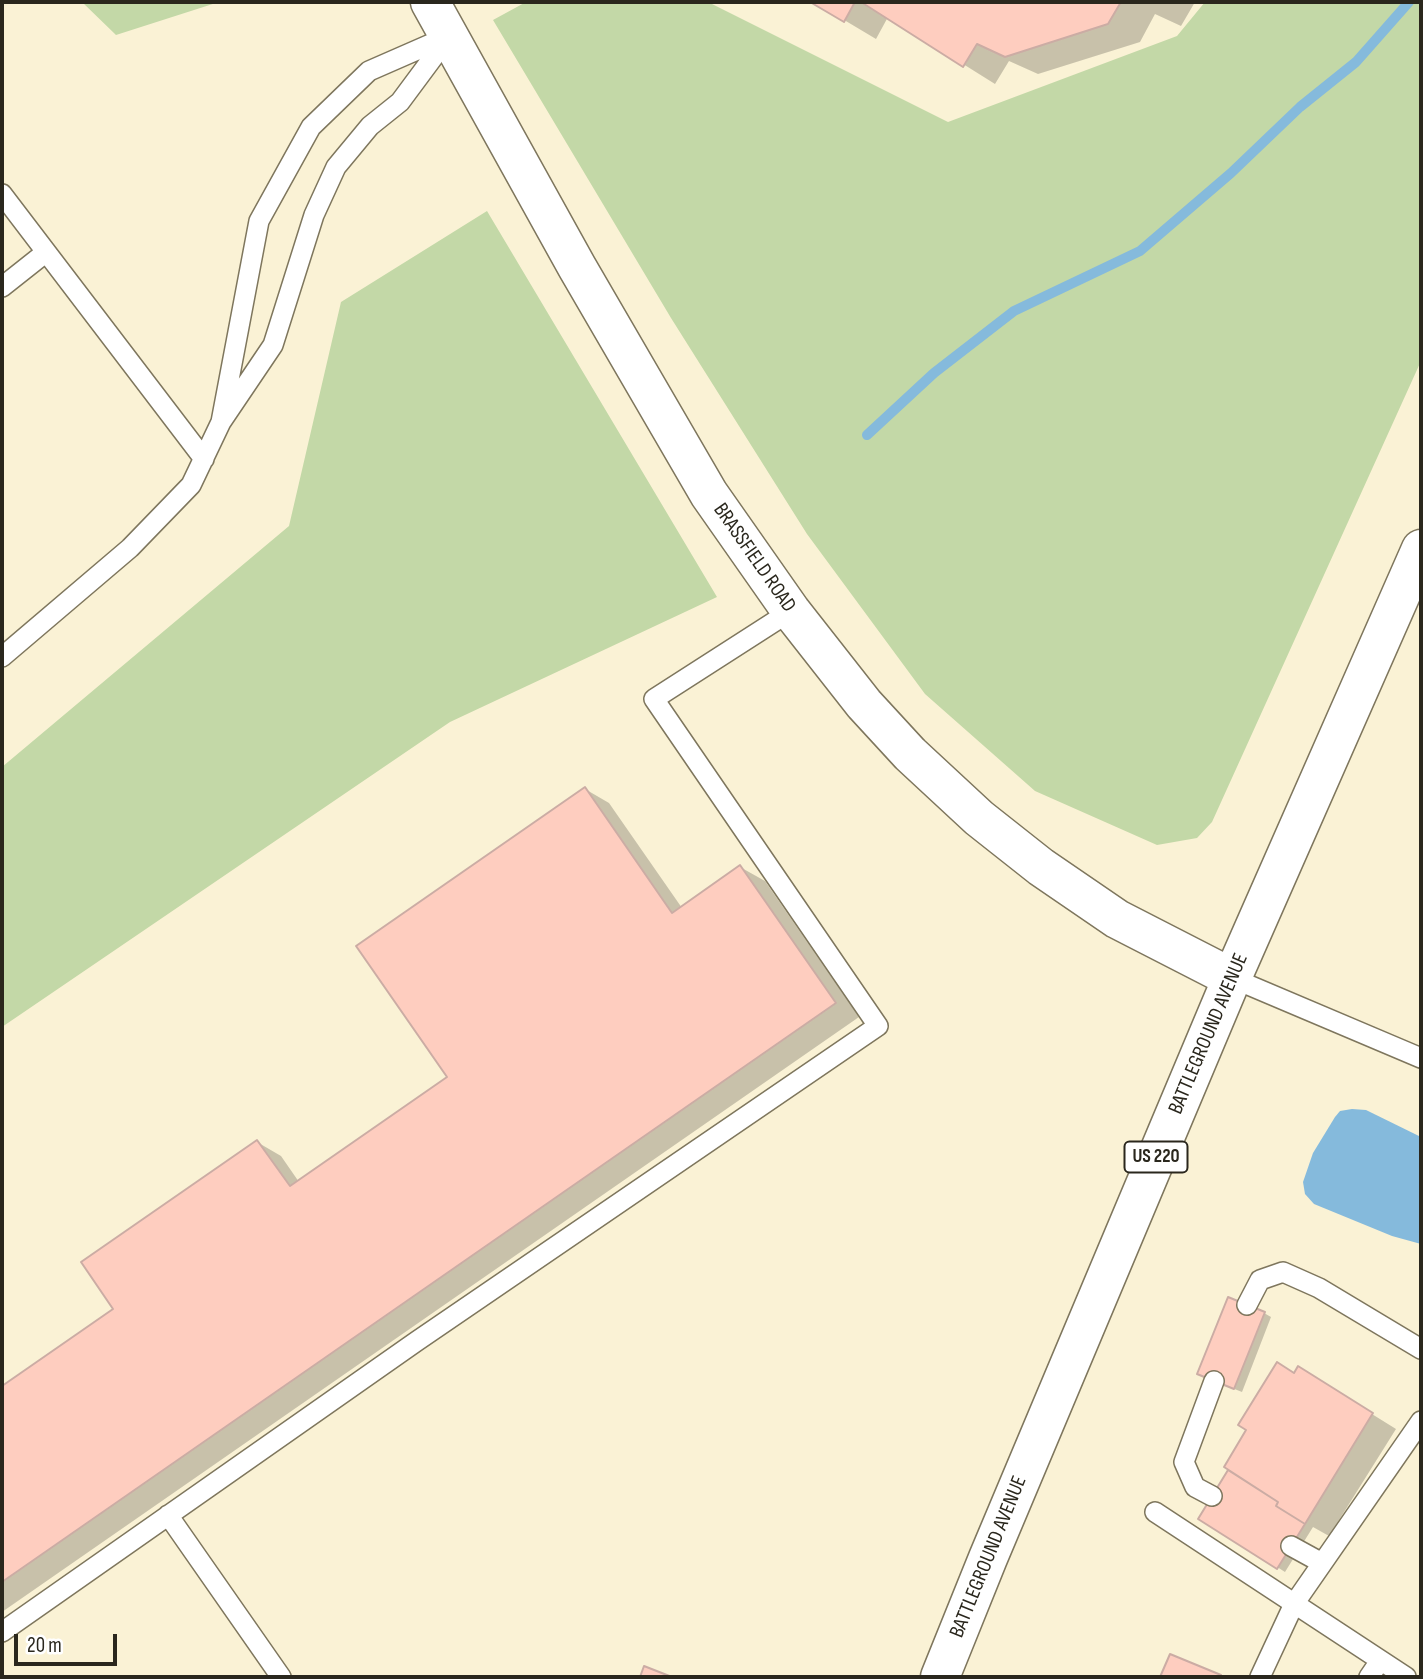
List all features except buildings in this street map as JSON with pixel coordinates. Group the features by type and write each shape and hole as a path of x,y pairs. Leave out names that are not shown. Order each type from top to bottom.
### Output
{"street":[{"name":"BRASSFIELD ROAD","path":"429,2 709,494 792,611 883,724 910,754 979,818 1041,867 1117,919 1232,978"},
{"name":"BATTLEGROUND AVENUE","path":"940,1677 1232,978 1421,549"}],"lane":[{"path":"221,422 259,221 310,127 369,71 449,36"},
{"path":"2,657 130,548 191,485 221,422 273,345 314,215 336,167 370,126 400,102 449,36"},
{"path":"2,194 204,459"},
{"path":"2,287 45,253"},
{"path":"2,1632 417,1341 878,1026 654,699 792,611"},
{"path":"1232,978 1421,1058"},
{"path":"1247,1305 1260,1280 1283,1272 1319,1288 1421,1349"},
{"path":"1212,1496 1195,1486 1184,1462 1214,1381"},
{"path":"1260,1677 1294,1604 1421,1421"},
{"path":"1155,1512 1294,1604 1374,1669 1405,1677"},
{"path":"168,1515 281,1677"},
{"path":"1291,1546 1322,1563"}],"green space":[{"path":"82,2 219,2 116,35"},
{"path":"526,2 708,2 948,122 1177,36 1205,2 1421,2 1421,361 1212,822 1197,838 1157,845 1035,791 925,694 807,534 671,318 493,20"},
{"path":"487,211 717,597 450,722 2,1027 2,767 289,526 341,302"}],"water":[{"path":"1366,1110 1421,1137 1421,1244 1392,1236 1314,1204 1305,1194 1303,1182 1313,1153 1340,1111"}],"waterway":[{"path":"867,435 934,373 1014,311 1140,251 1231,173 1300,107 1356,62 1409,2"}]}
